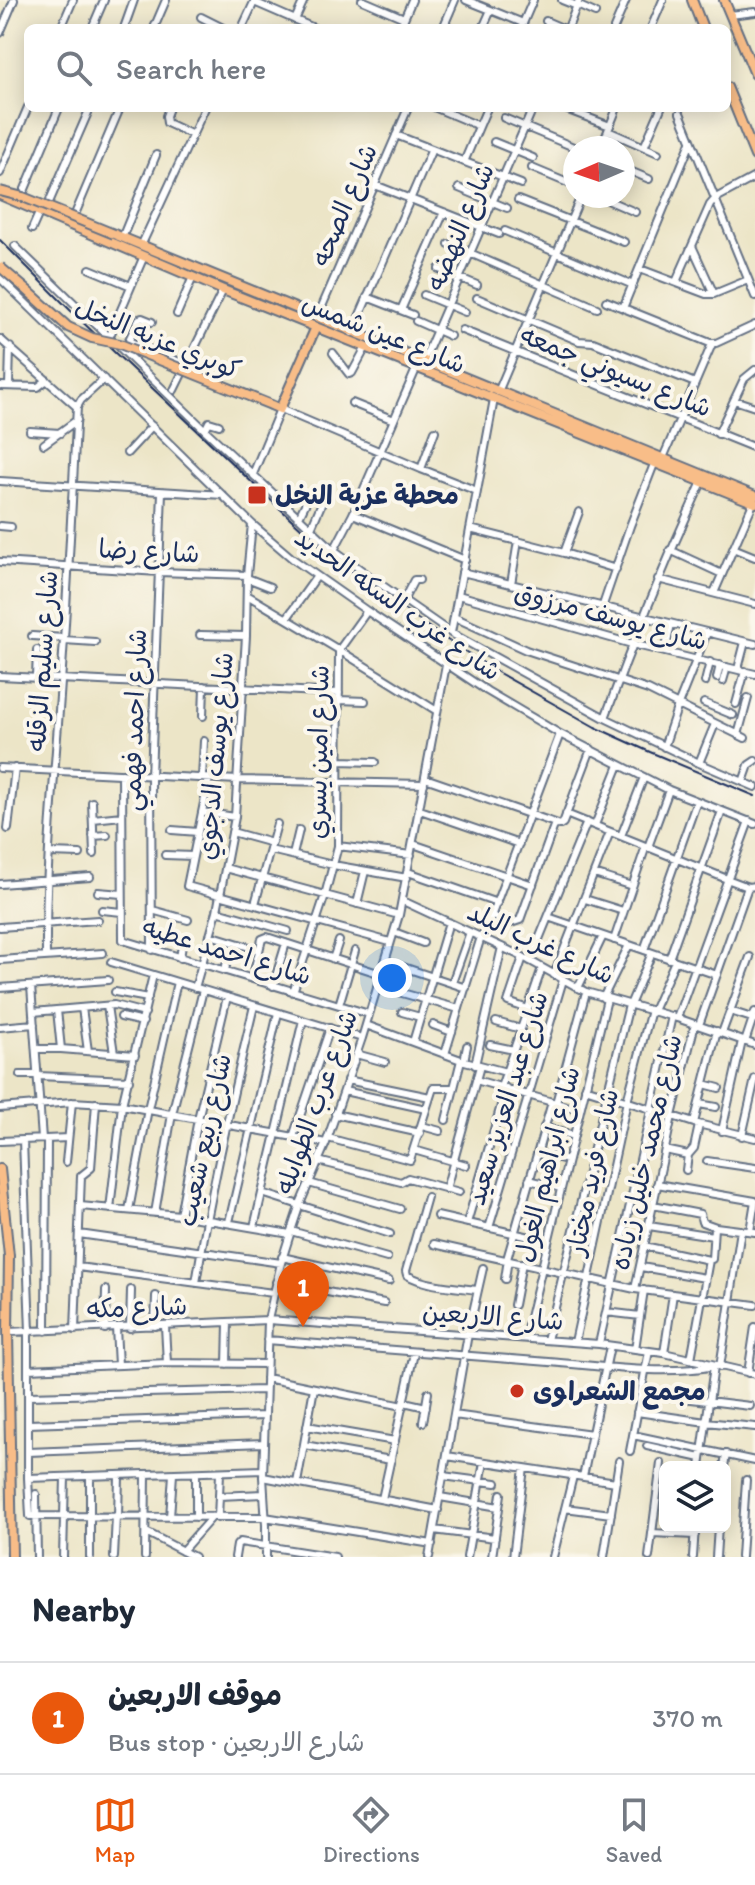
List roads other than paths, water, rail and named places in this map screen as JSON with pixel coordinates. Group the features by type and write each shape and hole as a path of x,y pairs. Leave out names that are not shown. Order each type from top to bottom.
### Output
{"main road":[{"path":"692,0 701,24"},
{"path":"724,0 754,68"},
{"path":"731,97 755,156"},
{"path":"1,192 118,236"},
{"name":"شارع عين شمس","path":"1,192 223,290 352,333 420,365 754,500"},
{"name":"شارع عين شمس","path":"118,236 366,347 420,365"},
{"name":"كوبري عزبه النخل","path":"0,267 68,327 92,338 120,344 276,407"},
{"name":"شارع الصحه","path":"276,407 316,322"},
{"name":"شارع عين شمس","path":"658,459 702,482 754,500"},
{"path":"0,1169 9,1256 12,1557"}],"street":[{"path":"0,33 14,0"},
{"path":"63,24 73,0"},
{"path":"94,24 104,0"},
{"path":"125,24 134,0"},
{"path":"156,24 166,0"},
{"path":"243,0 304,24"},
{"path":"295,20 304,0"},
{"path":"362,0 404,18"},
{"path":"402,24 412,0"},
{"path":"445,24 455,0"},
{"path":"466,0 518,24"},
{"path":"523,24 533,0"},
{"path":"562,0 595,13"},
{"path":"616,24 626,0"},
{"path":"653,24 663,0"},
{"path":"244,24 254,2"},
{"path":"567,24 578,4"},
{"path":"485,24 491,10"},
{"path":"730,15 755,12"},
{"path":"201,17 215,24"},
{"path":"697,24 699,18"},
{"path":"546,21 554,24"},
{"path":"0,173 26,112"},
{"path":"20,202 57,112"},
{"path":"32,229 88,112"},
{"path":"71,225 118,112"},
{"path":"168,112 167,123 193,135"},
{"path":"141,246 201,112"},
{"name":"شارع الصحه","path":"316,322 406,112"},
{"path":"446,112 479,126"},
{"path":"464,162 485,112"},
{"name":"شارع النهضه","path":"334,550 437,330 531,112"},
{"path":"579,112 658,153"},
{"path":"606,136 615,112"},
{"path":"644,147 659,112"},
{"path":"680,113 755,296"},
{"path":"504,118 563,143"},
{"path":"396,135 521,184"},
{"path":"494,142 533,158"},
{"path":"623,308 691,142"},
{"path":"352,333 432,149"},
{"path":"118,236 156,155"},
{"path":"532,168 563,181"},
{"path":"635,173 649,179"},
{"path":"676,282 707,211 716,198 755,177"},
{"path":"375,185 482,227 558,252 633,285"},
{"path":"459,188 507,208"},
{"path":"518,200 624,242"},
{"path":"451,633 496,396 576,208"},
{"path":"626,208 635,212"},
{"path":"401,310 444,212"},
{"path":"449,244 597,308"},
{"path":"15,246 334,550 451,633 605,718 755,787"},
{"path":"692,246 714,294"},
{"path":"109,338 144,256"},
{"path":"90,269 131,286"},
{"path":"439,269 477,285"},
{"path":"640,269 706,294 714,294 748,280"},
{"path":"177,314 193,277"},
{"name":"شارع غرب السكه الحديد","path":"0,278 252,524 317,576 446,665 560,734 669,790 752,823"},
{"path":"174,390 223,290"},
{"path":"424,295 465,312"},
{"path":"367,297 401,310 450,336"},
{"path":"477,298 579,341 589,341 695,383"},
{"path":"606,301 712,344"},
{"path":"123,351 139,319 152,322"},
{"path":"602,608 658,459 680,419 712,344 755,325"},
{"name":"شارع بسيوني جمعه","path":"462,330 755,448"},
{"path":"0,339 77,407 104,379"},
{"path":"128,341 187,365"},
{"path":"9,386 10,347"},
{"path":"333,353 349,374 366,347"},
{"path":"718,434 744,379 755,370"},
{"path":"0,386 38,387 47,380"},
{"path":"734,400 755,407"},
{"path":"352,403 394,420"},
{"name":"شارع سليم الزقله","path":"46,957 54,771 77,407"},
{"path":"276,407 477,491"},
{"name":"شارع الصحه","path":"253,474 276,407"},
{"path":"44,444 77,420"},
{"path":"205,430 209,422 219,425"},
{"path":"127,453 152,426"},
{"path":"30,431 60,433"},
{"path":"421,469 435,431"},
{"path":"0,481 223,495"},
{"path":"605,718 658,579 702,482"},
{"path":"311,528 327,491"},
{"name":"شارع احمد فهمي","path":"152,950 153,684 162,492"},
{"path":"299,517 310,494"},
{"path":"714,593 754,500"},
{"path":"564,553 579,512"},
{"path":"353,514 465,560"},
{"name":"شارع يوسف الدجوي","path":"195,988 217,911 235,817 252,524"},
{"path":"0,526 11,527"},
{"path":"470,529 616,569"},
{"path":"511,584 519,559 518,541"},
{"path":"733,548 755,557"},
{"path":"670,550 722,574"},
{"name":"شارع رضا","path":"0,562 247,576 270,587"},
{"path":"462,572 755,644"},
{"path":"287,618 317,576"},
{"path":"403,600 415,579 419,580"},
{"path":"658,579 755,604"},
{"path":"247,595 437,711"},
{"name":"شارع يوسف مرزوق","path":"458,595 632,644 755,674"},
{"name":"شارع امين يسري","path":"293,992 338,846 339,650 367,611"},
{"path":"454,617 526,650 648,690 742,736 748,698"},
{"path":"665,652 671,624"},
{"path":"664,747 707,633"},
{"path":"200,635 246,636"},
{"path":"32,636 95,642"},
{"path":"736,704 745,642"},
{"path":"36,678 37,650"},
{"path":"705,682 710,662"},
{"name":"شارع عرب الطوايله","path":"266,1557 263,1494 265,1390 268,1320 273,1293 290,1232 327,1140 362,1038 403,901 446,665"},
{"path":"720,679 723,666"},
{"path":"0,676 242,688 365,701"},
{"path":"648,690 652,679"},
{"path":"662,696 666,685"},
{"path":"203,716 204,686"},
{"path":"704,703 733,715"},
{"path":"699,763 723,711"},
{"path":"445,1054 482,938 560,734"},
{"path":"204,741 206,778 187,886 390,942"},
{"path":"0,768 238,780 424,781 562,824 591,749"},
{"path":"339,761 375,762"},
{"path":"743,782 749,765 755,761"},
{"path":"595,825 619,765"},
{"path":"8,829 15,768"},
{"path":"102,910 122,912 122,774"},
{"path":"621,836 644,777"},
{"path":"614,940 669,790"},
{"path":"644,950 697,801"},
{"path":"92,802 94,854"},
{"path":"420,810 519,844"},
{"name":"شارع فريد مختار","path":"575,1342 627,1101 652,1011 722,811"},
{"path":"202,812 235,817"},
{"path":"566,814 752,887"},
{"path":"93,819 122,816"},
{"path":"528,1009 508,1002 548,917 587,822"},
{"path":"492,916 511,923 517,923 522,917 555,823"},
{"path":"599,1344 650,1109 674,1017 752,823"},
{"path":"255,904 277,824"},
{"path":"172,830 198,832"},
{"path":"232,832 293,855 365,871 407,875 497,903"},
{"path":"293,855 298,832 309,836"},
{"path":"554,975 610,832"},
{"path":"93,836 107,835"},
{"path":"413,844 533,885"},
{"path":"338,846 411,855"},
{"path":"50,853 80,854"},
{"path":"165,855 193,856"},
{"path":"225,868 399,915"},
{"path":"357,904 365,871"},
{"path":"594,874 632,886"},
{"path":"0,884 90,877"},
{"name":"شارع محمد خليل زياده","path":"635,1289 672,1116 697,1025 752,887"},
{"path":"98,892 122,894"},
{"path":"585,899 623,911"},
{"name":"شارع غرب البلد","path":"403,901 502,947 586,992 674,1017 755,1045"},
{"path":"152,910 188,920"},
{"path":"217,911 289,928 273,986"},
{"name":"شارع احمد عطيه","path":"122,912 124,941 369,1014"},
{"path":"548,917 717,975"},
{"path":"0,927 98,920"},
{"path":"413,1042 449,922"},
{"path":"394,932 423,943"},
{"path":"452,983 470,932"},
{"path":"210,935 259,950"},
{"path":"578,988 603,936"},
{"path":"252,979 262,939 267,937 381,974"},
{"path":"180,958 183,939"},
{"path":"333,959 339,941"},
{"name":"شارع ابراهيم الغول","path":"525,1338 605,998 629,945"},
{"path":"446,1189 476,1080 502,947"},
{"path":"339,1005 355,951"},
{"path":"0,960 103,953"},
{"path":"547,1340 629,1005 652,953"},
{"path":"225,971 228,955"},
{"path":"686,1170 688,1155 694,1148 704,1084 720,1032 750,957"},
{"path":"385,961 466,988"},
{"path":"111,962 362,1038"},
{"path":"467,1223 506,1072 542,968"},
{"path":"110,1209 122,1105 153,975"},
{"path":"0,988 108,980"},
{"name":"شارع عبد العزيز سعيد","path":"489,1228 563,980"},
{"path":"129,1210 177,982"},
{"path":"31,986 44,1139 46,1331"},
{"path":"377,986 459,1009"},
{"path":"155,1213 172,1114 203,990"},
{"path":"115,992 148,998"},
{"path":"505,1279 507,1259 521,1208 586,992"},
{"path":"180,1215 198,1119 227,997"},
{"path":"107,1006 114,1053"},
{"path":"33,1012 118,1006 145,1013"},
{"name":"شارع ربيع شعيب","path":"196,1283 206,1219 254,1006"},
{"path":"82,1008 88,1051"},
{"path":"57,1010 61,1049"},
{"path":"722,1131 743,1041 754,1017 730,1011"},
{"path":"402,1012 420,1017"},
{"path":"229,1222 278,1013"},
{"path":"121,1017 143,1022"},
{"path":"254,1227 303,1020"},
{"path":"496,1022 521,1029"},
{"path":"0,1027 34,1024"},
{"path":"366,1025 462,1061 506,1072"},
{"path":"433,1025 452,1032"},
{"path":"293,1137 330,1028"},
{"path":"490,1045 514,1050"},
{"path":"446,1120 467,1046"},
{"path":"36,1049 135,1055"},
{"path":"356,1054 385,1062"},
{"path":"20,1075 129,1080"},
{"path":"742,1136 755,1079"},
{"path":"347,1080 430,1097"},
{"path":"476,1080 580,1110"},
{"path":"704,1084 719,1088"},
{"path":"0,1108 72,1102 122,1105 275,1134 327,1140 410,1160 434,1087 454,1088"},
{"path":"585,1088 696,1124 755,1138"},
{"path":"344,1091 426,1109"},
{"path":"66,1162 72,1102"},
{"path":"75,1330 81,1176 91,1168 96,1103"},
{"path":"699,1104 716,1107"},
{"path":"335,1114 440,1131"},
{"path":"544,1127 574,1136"},
{"path":"0,1141 68,1138"},
{"path":"23,1140 29,1332 29,1515 265,1517 432,1544"},
{"path":"414,1150 466,1165"},
{"path":"665,1150 688,1155"},
{"path":"537,1153 568,1160"},
{"path":"318,1161 401,1182 408,1178 459,1192"},
{"path":"707,1161 755,1168"},
{"path":"529,1180 561,1188"},
{"path":"309,1183 400,1209"},
{"path":"653,1205 700,1214 703,1223 714,1227 752,1232 755,1201 657,1184"},
{"path":"262,1193 390,1234"},
{"path":"427,1197 407,1275 478,1290"},
{"path":"80,1206 180,1215 290,1232 387,1258"},
{"path":"521,1208 543,1213"},
{"path":"437,1216 548,1241"},
{"path":"649,1226 713,1236"},
{"path":"691,1359 705,1278 709,1260 712,1259 714,1227"},
{"path":"701,1461 741,1230"},
{"path":"79,1234 282,1260 389,1281"},
{"path":"434,1244 635,1289 755,1305"},
{"path":"644,1246 709,1260"},
{"path":"514,1305 522,1263"},
{"path":"78,1267 273,1293"},
{"path":"641,1267 705,1278"},
{"path":"429,1557 468,1334 483,1268"},
{"path":"276,1282 384,1303"},
{"path":"105,1329 106,1290"},
{"path":"130,1328 131,1290"},
{"path":"635,1349 644,1290"},
{"path":"664,1353 673,1294"},
{"path":"155,1326 156,1296"},
{"path":"606,1312 640,1316"},
{"name":"شارع مكه","path":"8,1332 268,1320"},
{"name":"شارع الاربعين","path":"268,1320 599,1344 664,1353 751,1373"},
{"path":"227,1364 228,1323"},
{"path":"165,1326 167,1363"},
{"path":"751,1373 755,1327"},
{"path":"116,1328 118,1365"},
{"name":"شارع الاربعين","path":"267,1340 645,1369 695,1370 717,1366"},
{"path":"583,1477 610,1346"},
{"path":"630,1451 649,1351"},
{"path":"382,1499 414,1353"},
{"path":"28,1369 167,1363 266,1364"},
{"path":"266,1378 426,1407"},
{"path":"297,1483 314,1388"},
{"path":"28,1396 265,1390"},
{"path":"423,1422 428,1393"},
{"path":"641,1393 750,1406"},
{"path":"637,1412 755,1427"},
{"path":"454,1415 592,1434"},
{"path":"28,1424 265,1416"},
{"path":"307,1426 395,1441"},
{"path":"633,1435 755,1461"},
{"path":"28,1452 264,1443"},
{"path":"304,1445 391,1460"},
{"path":"647,1446 701,1458"},
{"path":"725,1461 726,1454"},
{"path":"447,1456 616,1482"},
{"path":"604,1557 619,1461"},
{"path":"467,1557 484,1462"},
{"path":"513,1557 524,1468"},
{"path":"196,1473 196,1517"},
{"path":"182,1551 215,1518 220,1473"},
{"path":"28,1478 263,1473 297,1483 438,1510"},
{"path":"170,1517 173,1474"},
{"path":"145,1557 146,1475"},
{"path":"90,1476 90,1557"},
{"path":"114,1557 119,1476"},
{"path":"443,1476 496,1483"},
{"path":"553,1557 573,1476"},
{"path":"63,1557 65,1477"},
{"path":"649,1557 659,1478"},
{"path":"741,1557 746,1480"},
{"path":"36,1494 37,1557"},
{"path":"219,1496 263,1494"},
{"path":"492,1557 501,1494"},
{"path":"440,1497 499,1507"},
{"path":"655,1507 659,1508"},
{"path":"565,1508 611,1514"},
{"path":"434,1530 495,1538"},
{"path":"146,1532 194,1557"},
{"path":"652,1533 659,1533"},
{"path":"693,1557 695,1533"},
{"path":"716,1557 718,1533"},
{"path":"235,1557 238,1543 335,1557"}],"railway":[{"path":"0,240 74,314 333,558 441,636 499,673 595,727 755,796"}],"place":[{"name":"محطة عزبة النخل","path":"257,495"},
{"name":"موقف الاربعين","path":"303,1327"},
{"name":"مجمع الشعراوى","path":"517,1391"}]}
